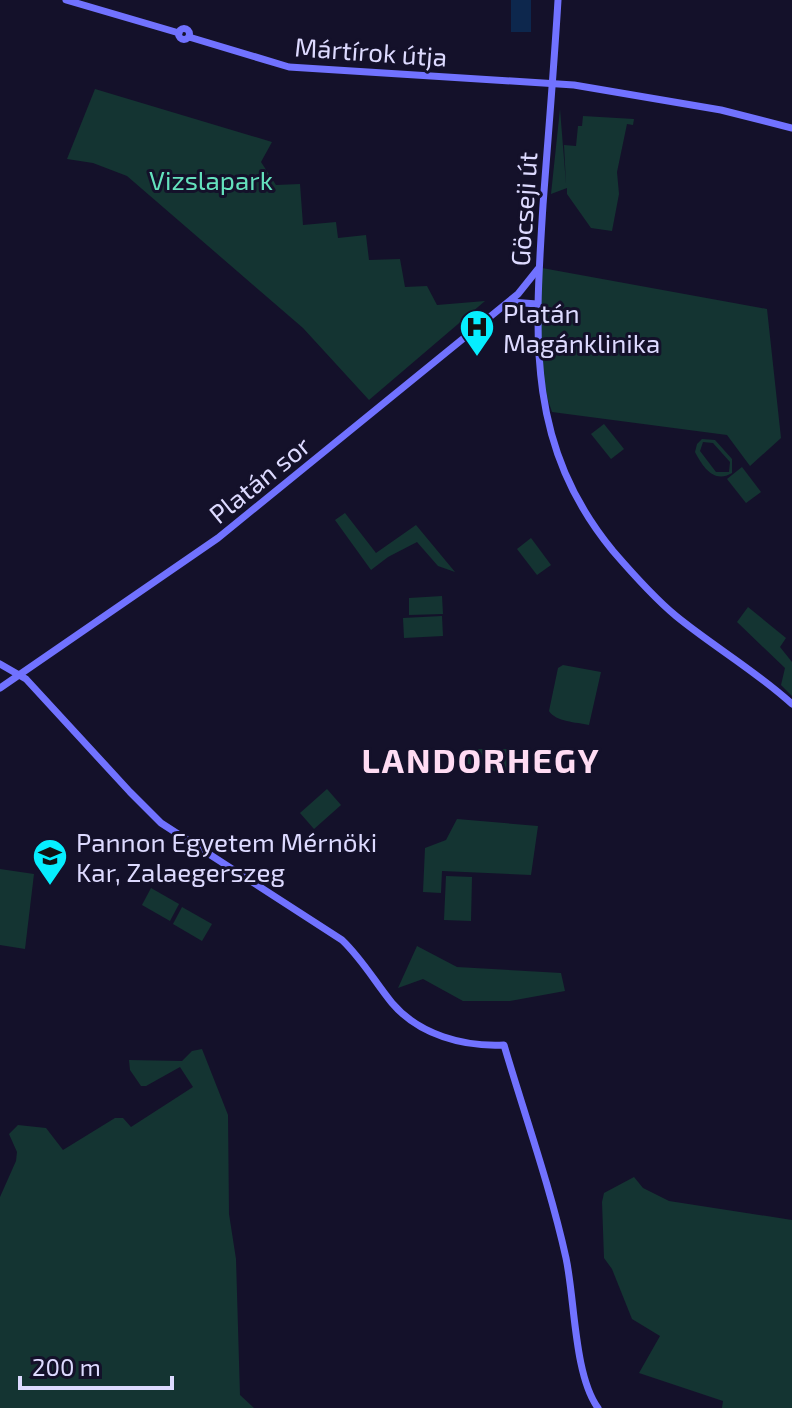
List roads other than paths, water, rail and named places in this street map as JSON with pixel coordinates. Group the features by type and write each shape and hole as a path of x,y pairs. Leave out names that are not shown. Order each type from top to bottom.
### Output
{"street":[{"name":"Mártírok útja","path":"66,0 179,33 182,40 189,37 289,67 553,83 676,101 792,128"},
{"name":"Göcseji út","path":"558,0 537,304 538,366 547,417 566,470 591,520 614,551 668,609 755,672 792,704"},
{"name":"Platán sor","path":"0,688 218,538 507,304 526,287 539,267"},
{"path":"507,304 518,301 537,304"},
{"path":"0,664 20,674 161,823 342,940 410,1020 451,1039 481,1045 504,1045 559,1231 584,1375 598,1408"}],"water":[{"path":"511,0 531,0 531,32 511,32"}],"place":[{"name":"Platán Magánklinika","path":"477,358"},
{"name":"Pannon Egyetem Mérnöki Kar, Zalaegerszeg","path":"50,887"}],"district":[{"name":"LANDORHEGY","path":"481,759"}],"park label":[{"name":"Vizslapark","path":"211,179"}]}
